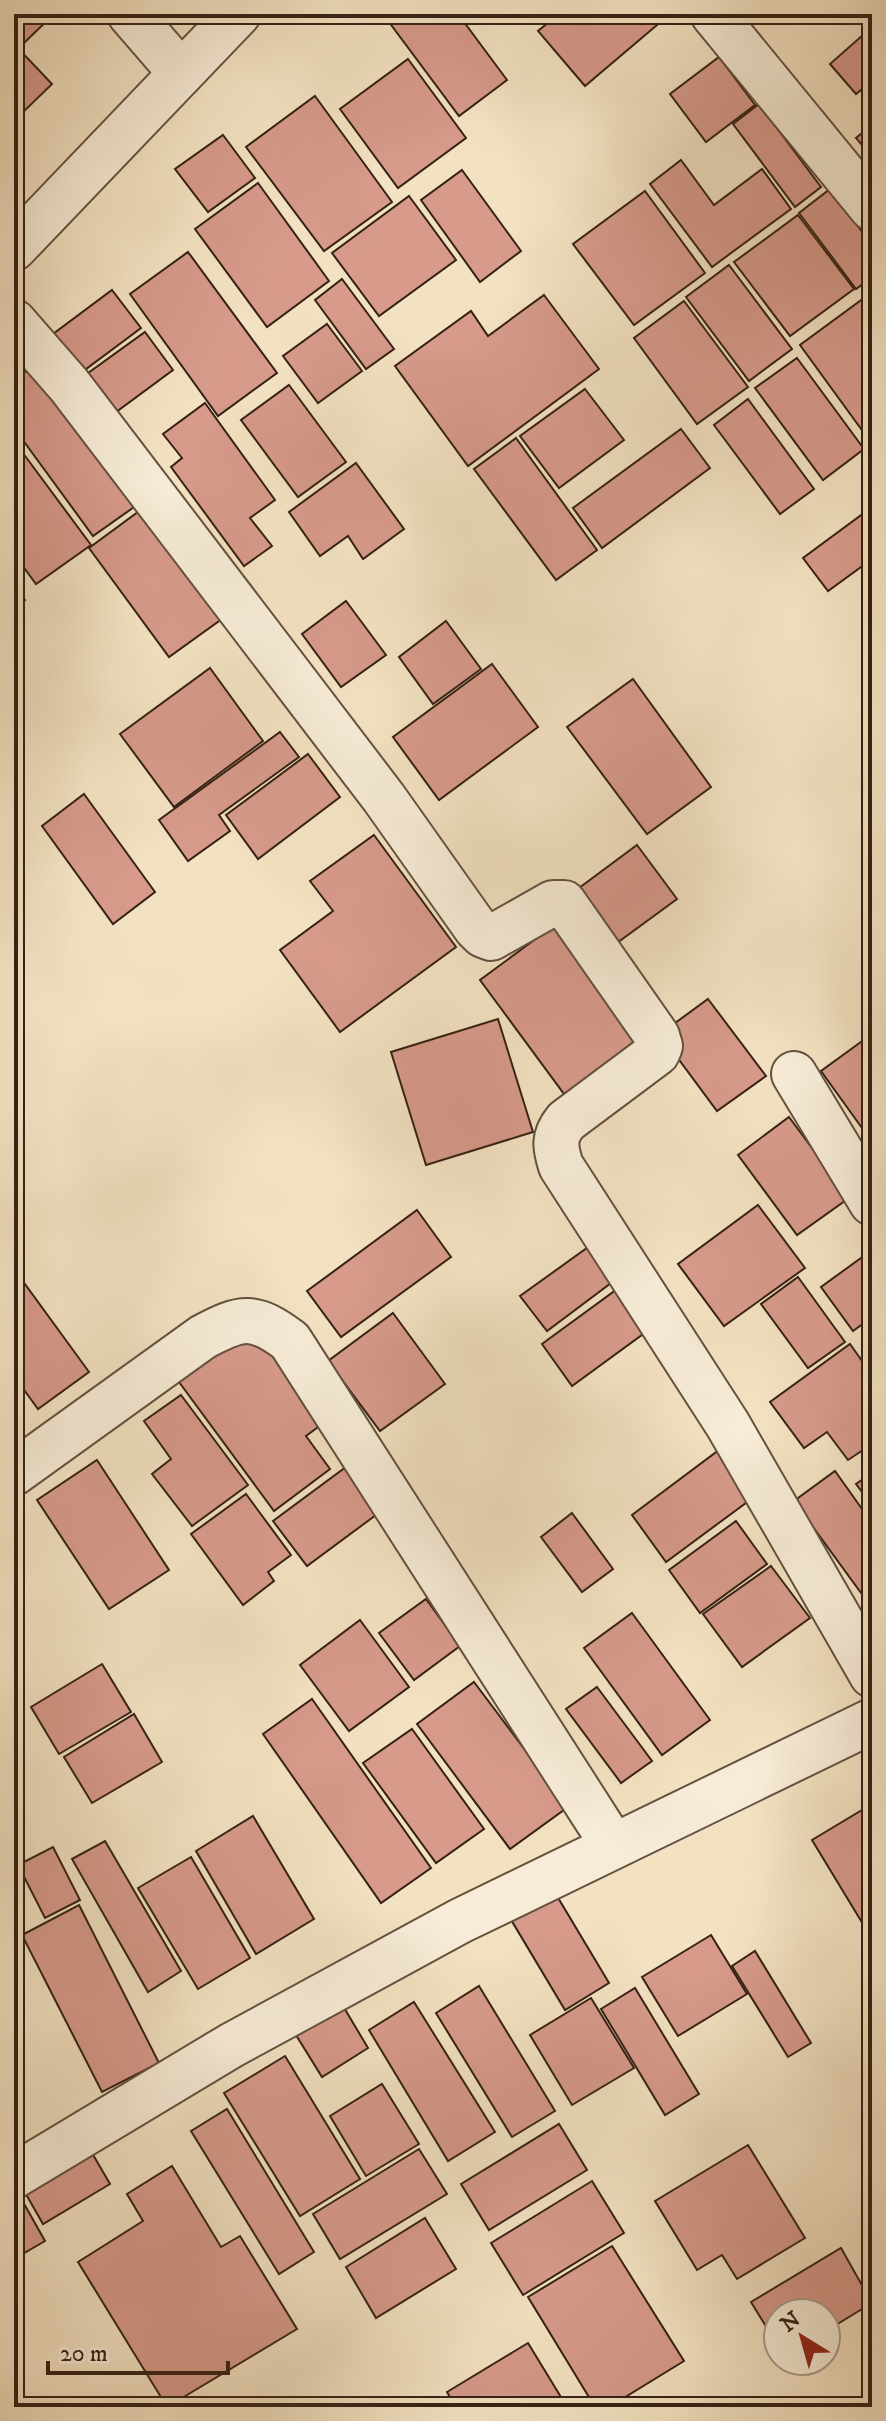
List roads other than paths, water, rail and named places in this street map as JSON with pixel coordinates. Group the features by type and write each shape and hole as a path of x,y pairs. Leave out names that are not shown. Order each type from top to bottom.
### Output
{"street":[{"path":"130,14 181,73"},
{"path":"14,248 238,14"},
{"path":"713,14 872,208"},
{"path":"14,322 69,385 384,798 476,928 491,938 553,903 564,903 657,1036 660,1046 657,1053 566,1121 556,1133 555,1148 561,1166 728,1425 872,1675"},
{"path":"794,1074 872,1203"},
{"path":"14,1473 203,1337 232,1322 266,1323 290,1341 613,1845"},
{"path":"14,2176 259,2031 460,1921 872,1721"}]}
